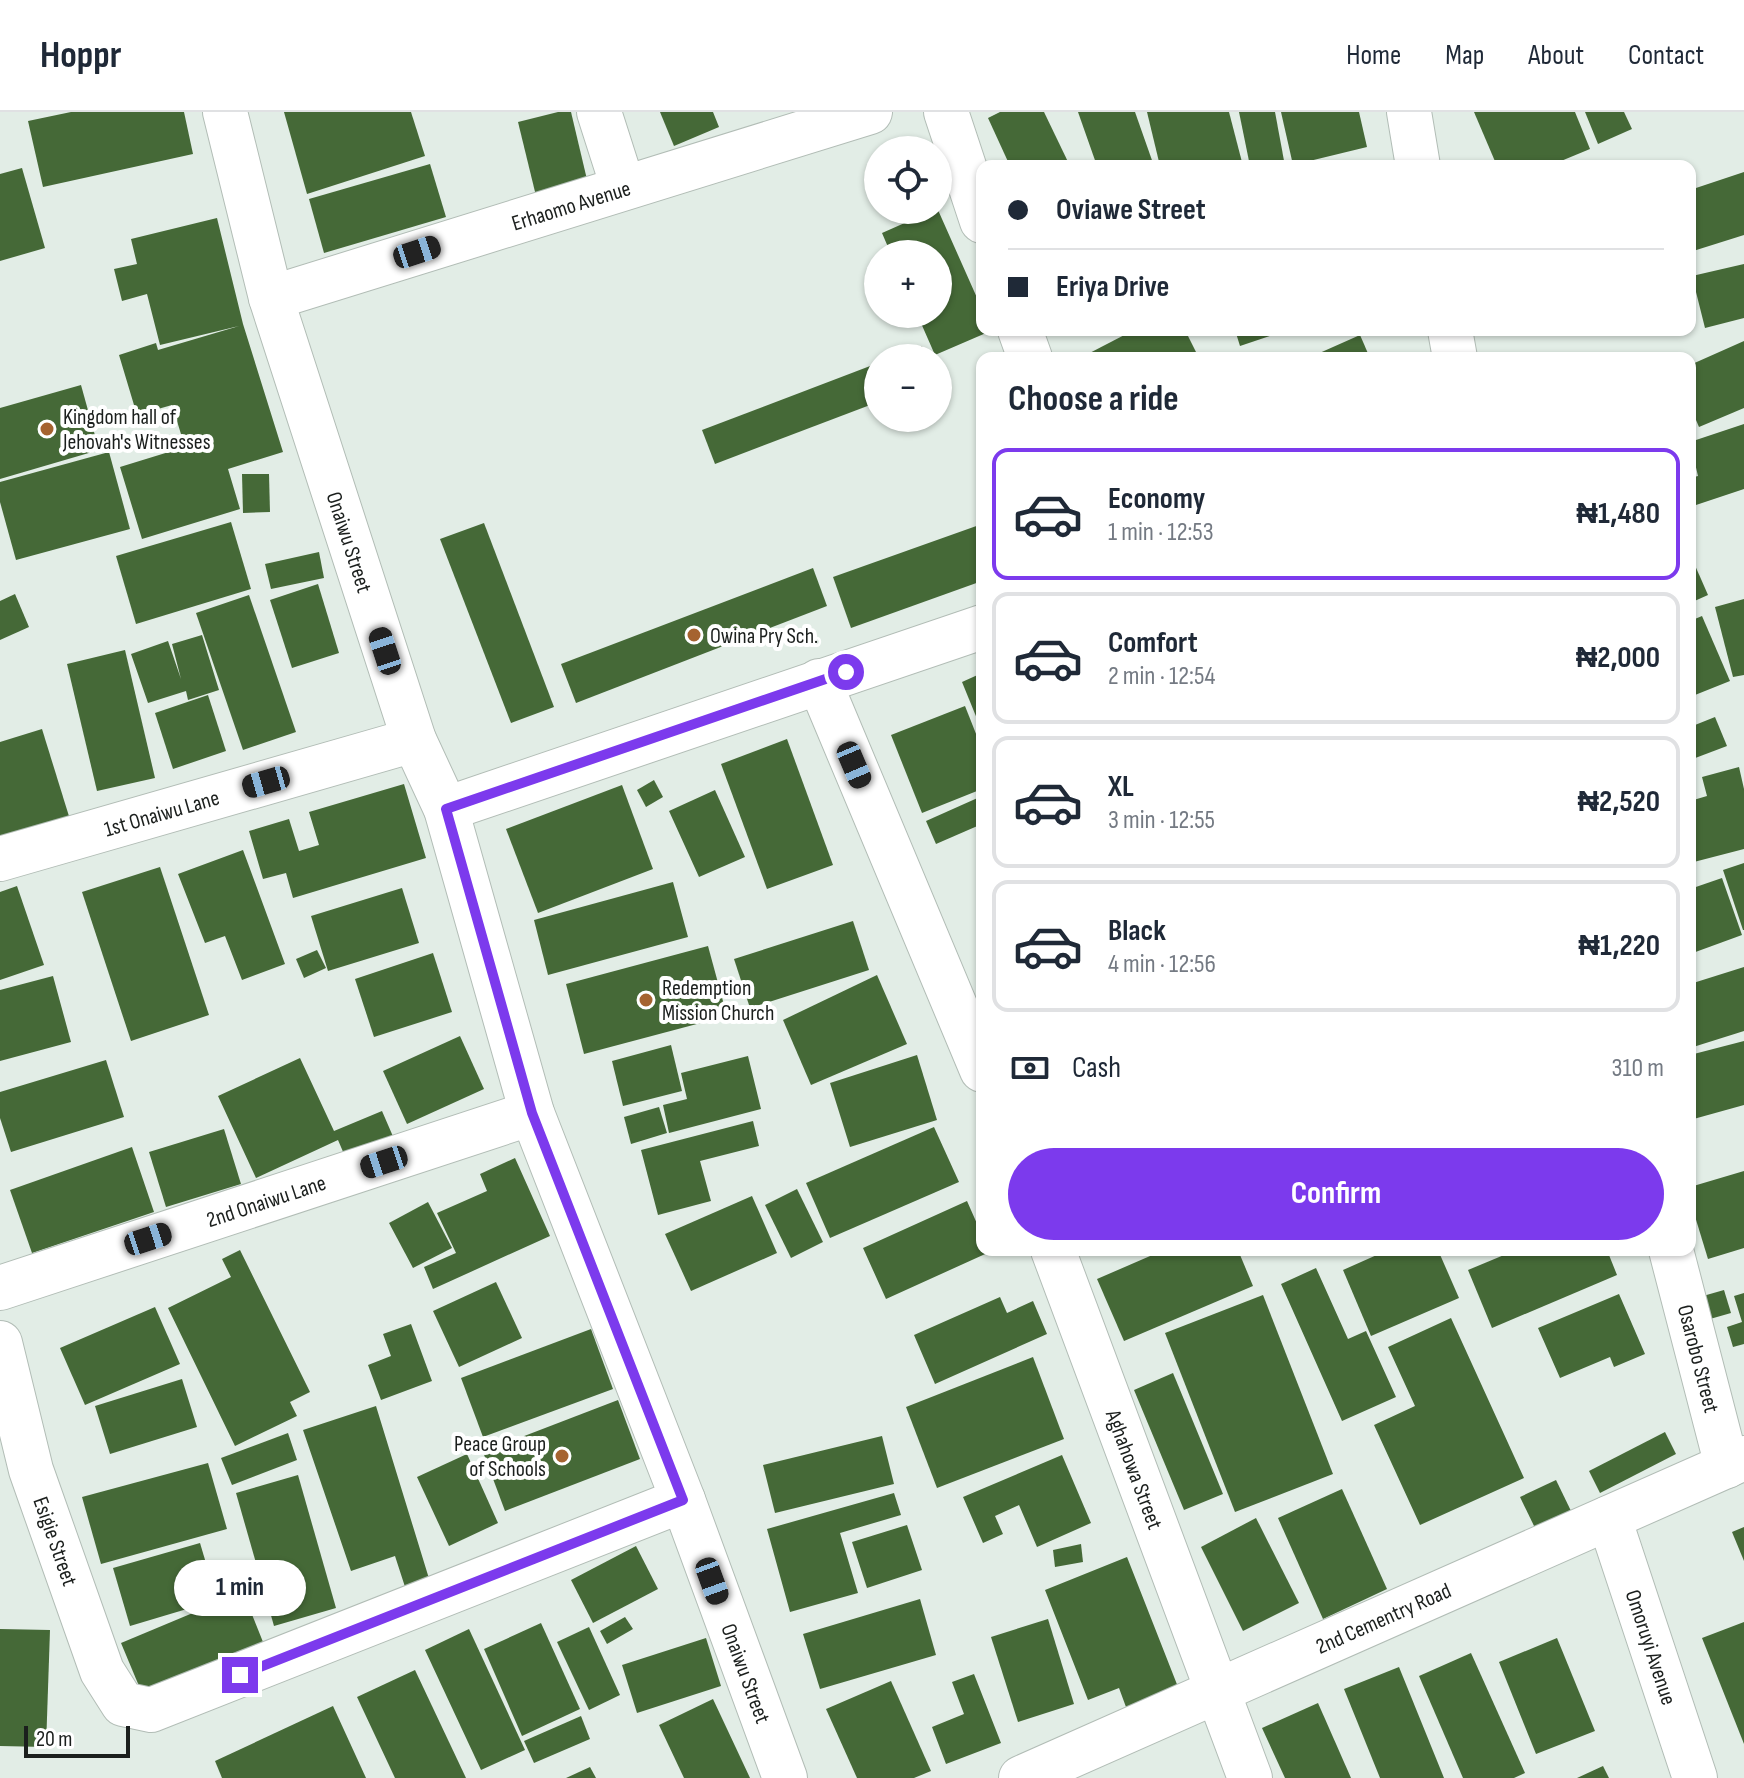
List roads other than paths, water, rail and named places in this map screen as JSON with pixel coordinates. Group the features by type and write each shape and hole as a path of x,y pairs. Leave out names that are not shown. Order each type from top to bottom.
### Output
{"street":[{"name":"Onaiwu Street","path":"225,112 271,298 414,740 446,809 532,1113 683,1500 785,1778"},
{"path":"599,112 623,187"},
{"name":"Erhaomo Avenue","path":"271,298 870,112"},
{"path":"946,112 976,203"},
{"path":"1409,112 1417,160"},
{"path":"446,809 976,629"},
{"path":"819,681 976,1056"},
{"name":"1st Onaiwu Lane","path":"0,859 414,740"},
{"name":"2nd Onaiwu Lane","path":"0,1288 532,1113"},
{"name":"Aghahowa Street","path":"1055,1256 1250,1778"},
{"name":"Osarobo Street","path":"1673,1256 1736,1462"},
{"name":"Esigie Street","path":"0,1343 31,1470 102,1671 123,1704 151,1710 683,1500"},
{"name":"2nd Cementry Road","path":"1021,1778 1736,1462"},
{"name":"Omoruyi Avenue","path":"1609,1518 1695,1778"}],"place":[{"name":"Kingdom hall of Jehovah's Witnesses","path":"47,429"},
{"name":"Owina Pry Sch.","path":"694,635"},
{"name":"Redemption Mission Church","path":"646,1000"},
{"name":"Peace Group of Schools","path":"562,1456"}]}
